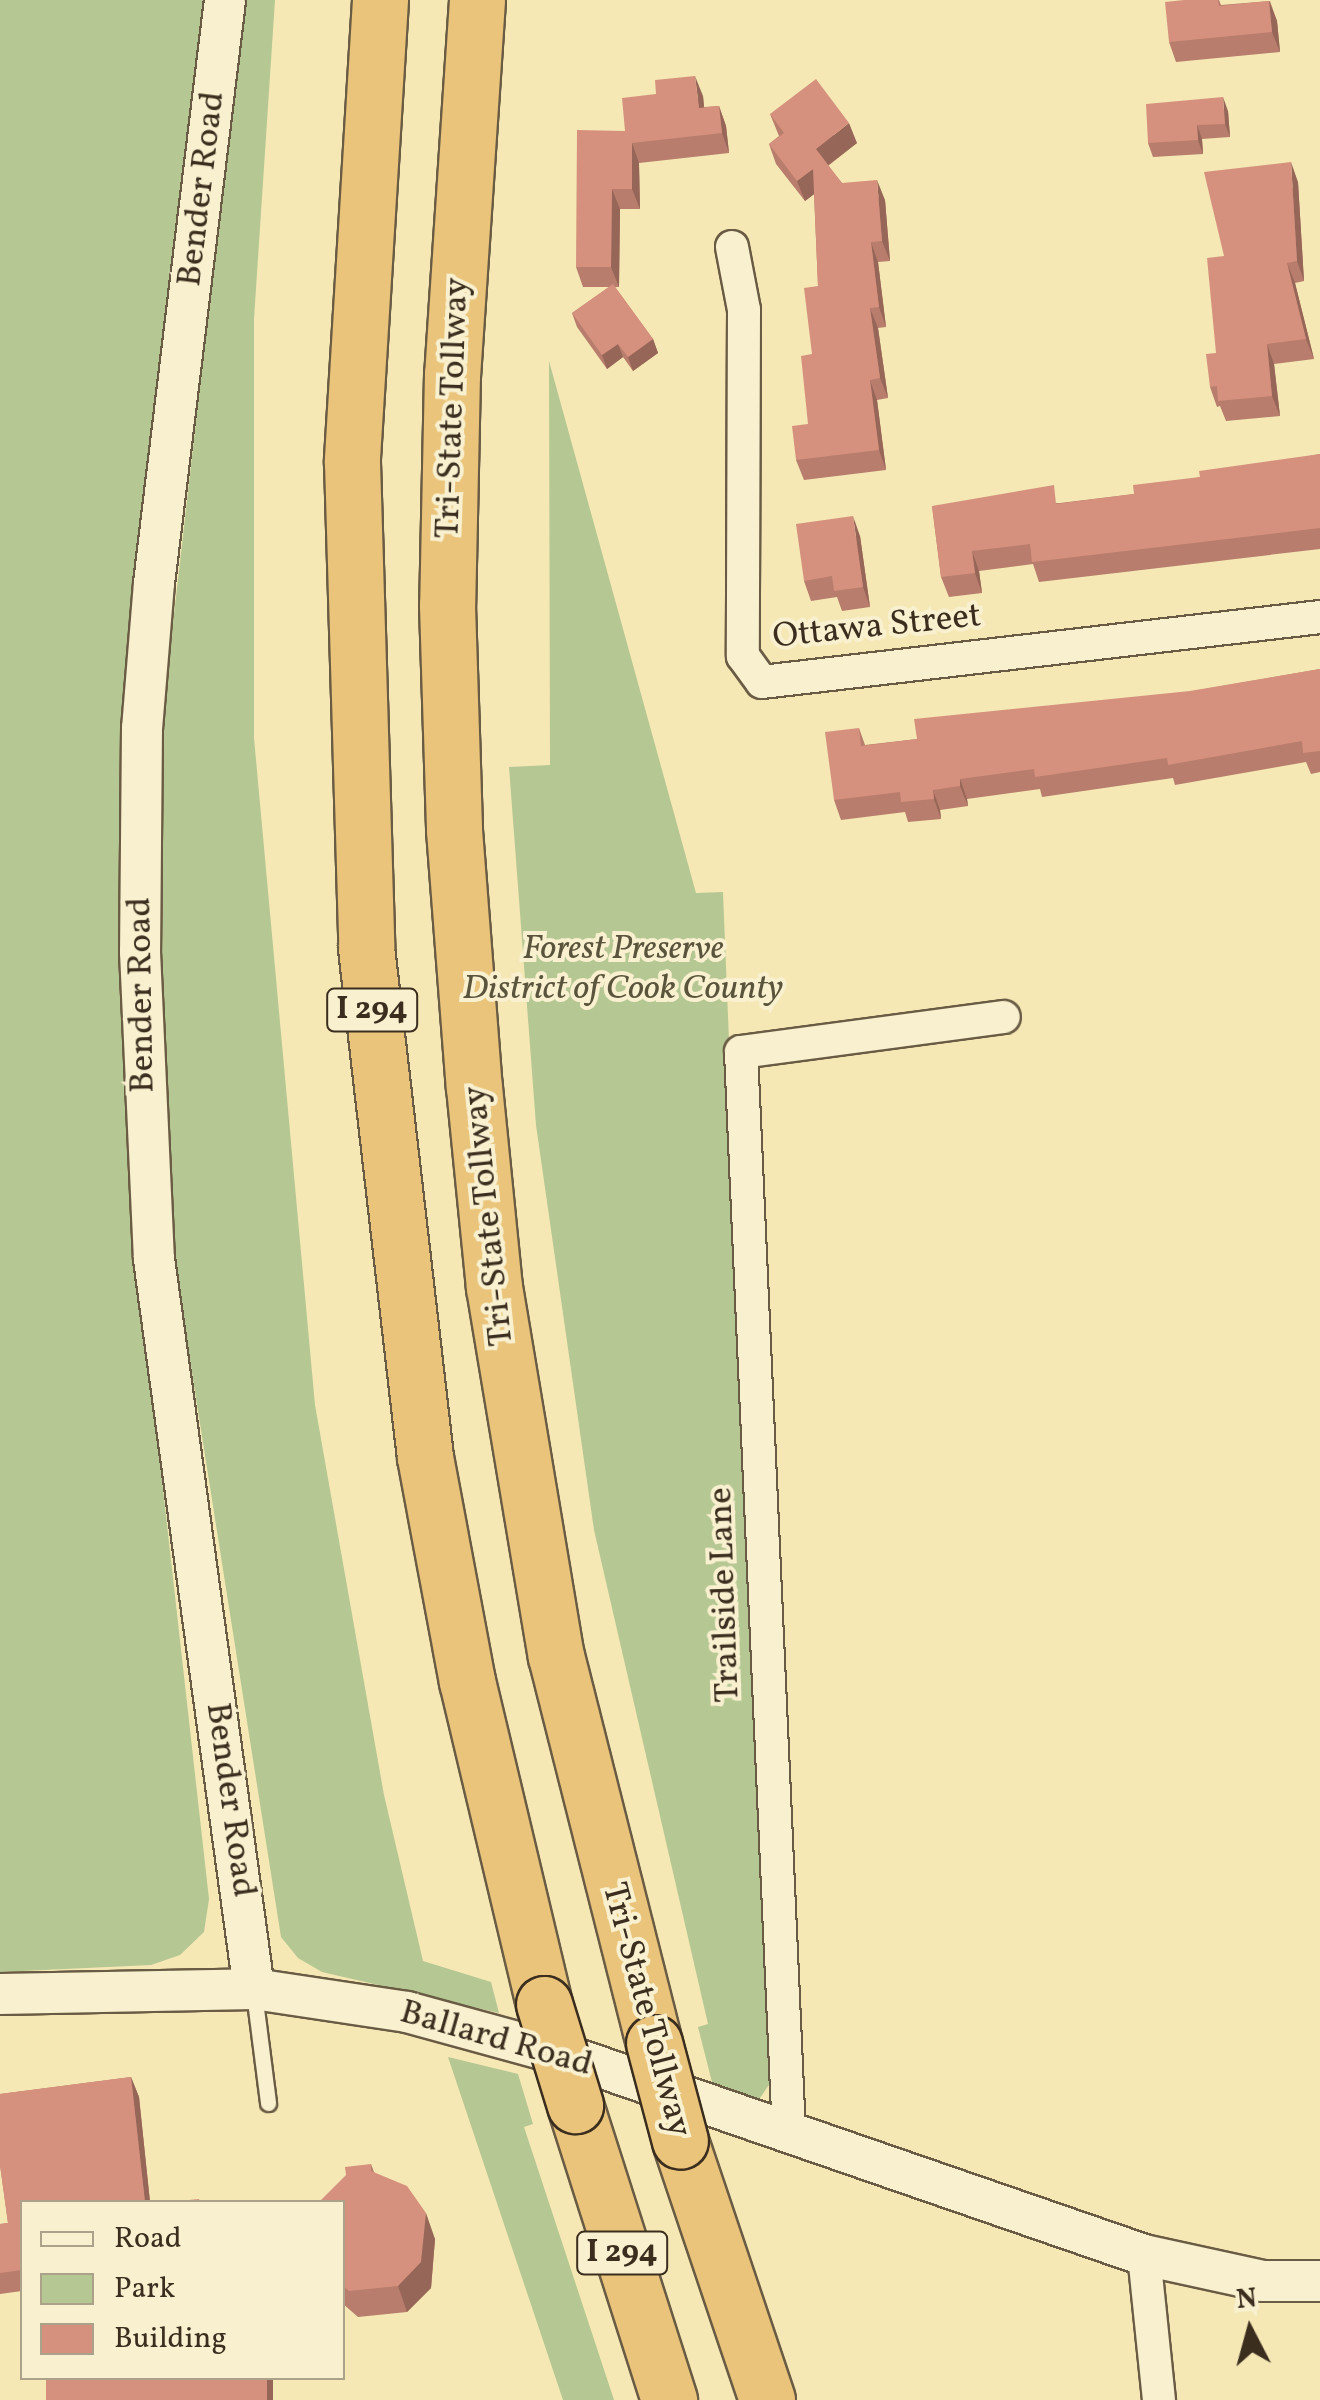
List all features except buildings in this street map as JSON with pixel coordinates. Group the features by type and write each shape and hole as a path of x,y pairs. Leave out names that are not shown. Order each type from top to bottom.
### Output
{"highway":[{"name":"I 294","path":"380,0 352,462 366,948 426,1457 474,1713 544,2004 669,2400"},
{"name":"Tri-State Tollway","path":"477,0 452,374 448,605 454,830 494,1287 553,1637 680,2141 768,2400"}],"street":[{"name":"Bender Road","path":"225,0 154,583 142,728 140,933 154,1259 254,1988"},
{"name":"Ottawa Street","path":"732,247 744,310 744,656 762,682 1320,617"},
{"name":"Trailside Lane","path":"789,2134 742,1052 1004,1016"},
{"name":"Ballard Road","path":"0,1994 254,1988 406,2012 568,2056 1144,2256 1262,2280 1320,2281"},
{"path":"1144,2256 1160,2400"}],"lane":[{"path":"254,1988 268,2103"}],"green space":[{"path":"0,0 207,0 124,738 120,954 128,1177 209,1899 204,1932 180,1955 151,1965 0,1972"},
{"path":"244,0 275,0 254,319 254,738 315,1405 384,1795 423,1961 491,1982 499,2013 322,1972 298,1958 281,1937 175,1265 161,1069 163,711"},
{"name":"Forest Preserve District of Cook County","path":"549,361 696,893 723,892 771,2082 760,2098 748,2100 715,2094 698,2027 708,2024 594,1530 536,1125 509,767 550,765"},
{"path":"448,2057 518,2074 533,2124 524,2127 614,2400 563,2400"}]}
